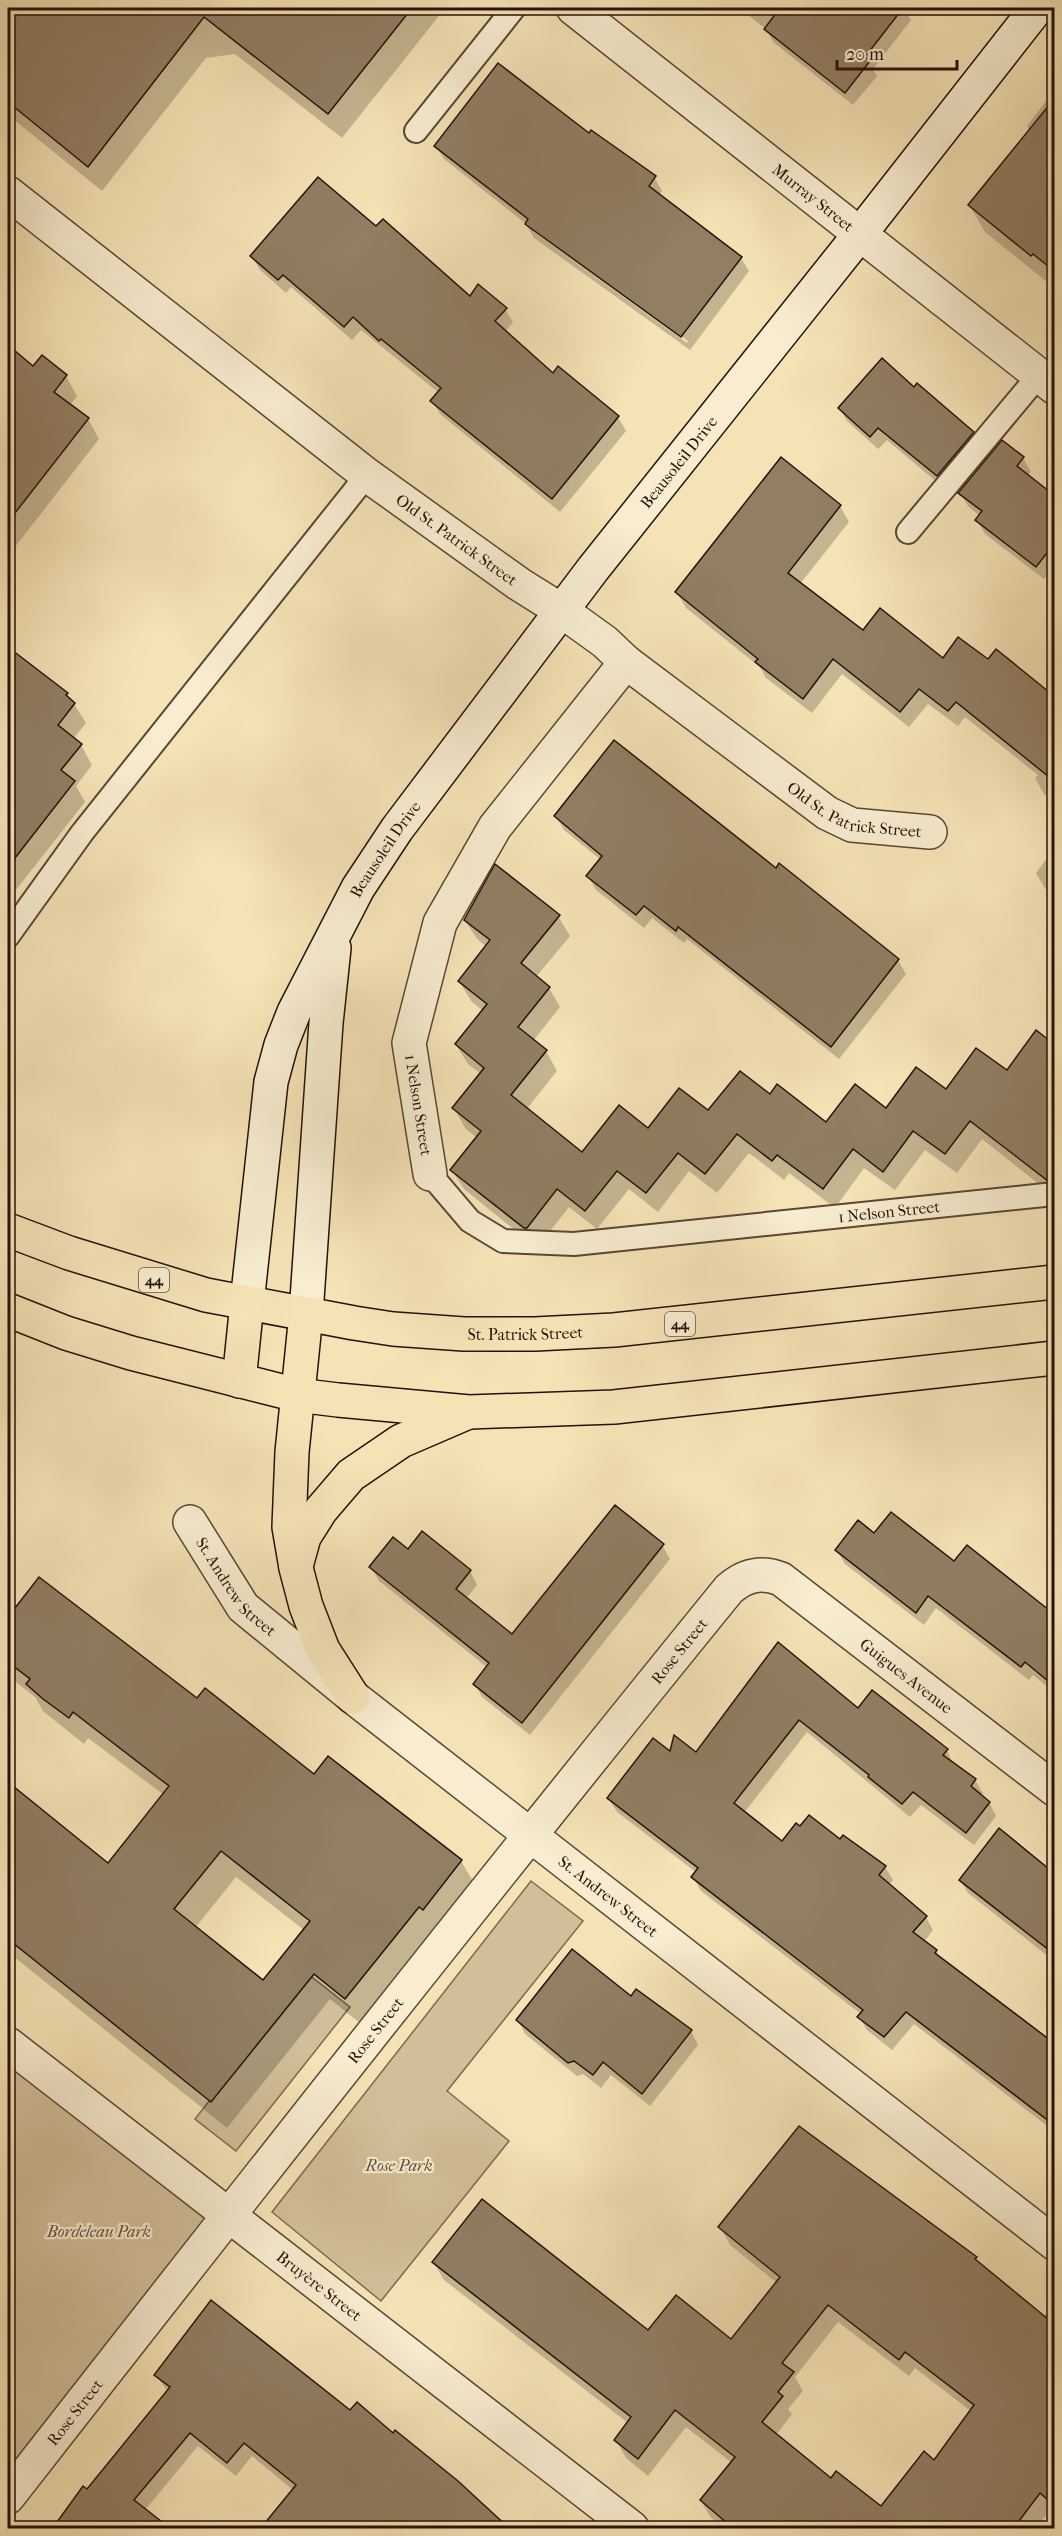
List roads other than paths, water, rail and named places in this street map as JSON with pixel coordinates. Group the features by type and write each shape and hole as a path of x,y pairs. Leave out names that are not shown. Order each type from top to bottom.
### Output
{"main road":[{"name":"St. Patrick Street","path":"8,1230 136,1275 206,1295 393,1329 464,1334 546,1334 614,1330 1054,1282"},
{"path":"239,1381 247,1303"},
{"path":"8,1310 66,1333 120,1349 297,1395 469,1412 614,1407 1054,1358"},
{"path":"306,1314 289,1495 289,1527 306,1606 323,1650 352,1697"},
{"path":"296,1568 304,1537 321,1510 351,1475 401,1440 469,1412"}],"street":[{"name":"Murray Street","path":"573,8 1047,381"},
{"name":"Beausoleil Drive","path":"247,1303 271,1082 281,1045 294,1011 336,929 377,857 593,569 1037,8"},
{"name":"Old St. Patrick Street","path":"8,193 367,475 519,584 605,642 626,662 827,813 852,825 930,832"},
{"name":"1 Nelson Street","path":"430,1174 409,1043 440,923 495,827 626,662"},
{"name":"Beausoleil Drive","path":"306,1314 326,1023 336,929"},
{"name":"St. Andrew Street","path":"190,1522 243,1607 352,1697 530,1833 1054,2243"},
{"name":"Guigues Avenue","path":"753,1575 768,1574 781,1579 1054,1789"},
{"name":"Rose Street","path":"8,2497 530,1833 729,1589 739,1580 753,1575"},
{"name":"Bruyère Street","path":"8,2044 632,2529"}],"lane":[{"path":"416,132 514,8"},
{"path":"908,532 1047,381"},
{"path":"8,936 82,833 367,475"},
{"name":"1 Nelson Street","path":"430,1174 470,1221 503,1241 574,1244 1054,1194"}],"park label":[{"name":"Rose Park","path":"399,2165"},
{"name":"Bordeleau Park","path":"99,2231"}]}
